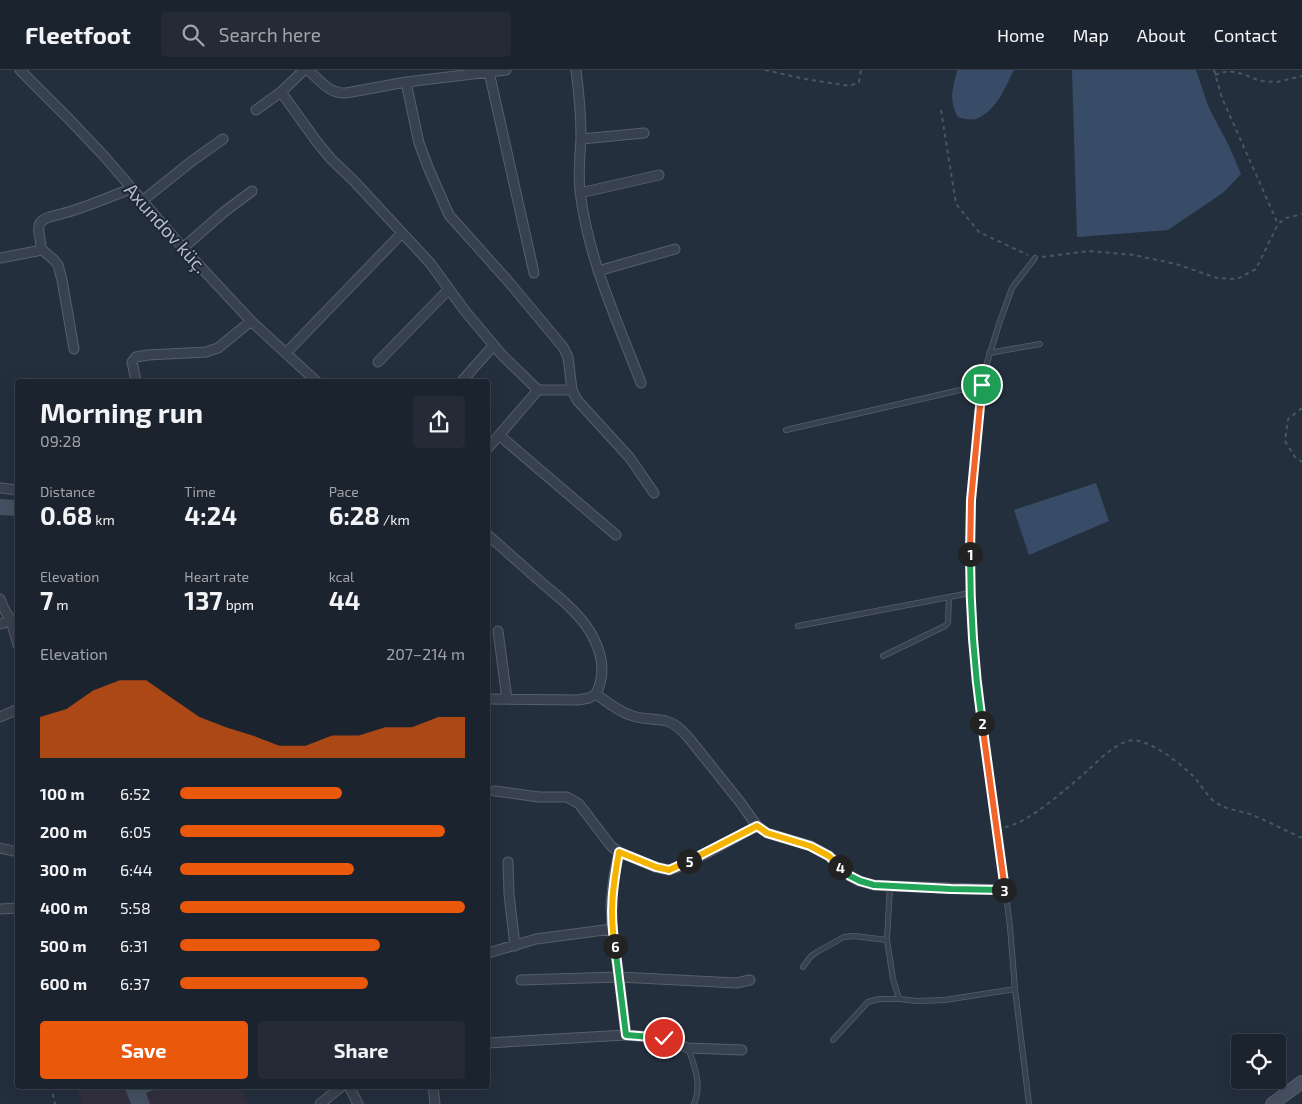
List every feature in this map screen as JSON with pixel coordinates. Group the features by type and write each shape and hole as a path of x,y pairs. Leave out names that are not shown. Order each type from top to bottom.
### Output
{"street":[{"name":"Axundov küç.","path":"20,70 104,156 183,248 251,321 314,379"},
{"path":"256,110 282,92 304,70"},
{"path":"308,70 330,90 338,94 406,82 506,70"},
{"path":"576,70 581,105 581,139 578,171 580,193 591,247 598,271 641,383"},
{"path":"489,72 534,273"},
{"path":"406,82 419,143 450,215 563,348 568,357 572,390 577,400 630,458 654,493"},
{"path":"282,92 332,160 430,263 502,355 538,390 572,390"},
{"path":"581,139 644,132"},
{"path":"142,201 223,139"},
{"path":"580,193 659,175"},
{"path":"41,249 42,244 38,229 43,220 131,189"},
{"path":"183,248 252,190"},
{"path":"286,352 402,233"},
{"path":"0,258 37,252 41,249"},
{"path":"41,249 58,265 74,349"},
{"path":"598,271 675,249"},
{"path":"378,362 449,289"},
{"path":"136,379 132,362 136,357 206,352 218,348 251,321"},
{"path":"464,379 494,346"},
{"path":"490,446 538,390"},
{"path":"499,435 616,535"},
{"path":"0,488 15,490"},
{"path":"490,536 558,597 588,629 595,640 603,671 601,685 596,694 589,698 578,700 490,699"},
{"path":"0,599 14,622 0,624"},
{"path":"498,632 507,700"},
{"path":"596,694 632,716 647,720 666,721 678,727 740,802 757,826 767,833 810,846 829,856 850,876 860,881 874,885 890,886 1005,890"},
{"path":"0,717 15,710"},
{"path":"495,791 539,797 567,797 579,804 611,846 619,852 656,867 669,870 702,856 757,826"},
{"path":"0,848 15,851"},
{"path":"619,852 611,904 612,929 626,1035"},
{"path":"508,862 509,894 515,946"},
{"path":"0,909 15,908"},
{"path":"490,952 536,939 612,929"},
{"path":"521,980 619,977 736,983 750,980"},
{"path":"490,1043 626,1035 664,1038 688,1048 742,1050"},
{"path":"1272,1104 1302,1082"},
{"path":"320,1104 338,1089"},
{"path":"351,1089 358,1104"},
{"path":"433,1089 435,1104"}],"lane":[{"path":"1029,1104 998,829 980,710 970,593 971,500 983,376 989,353 1012,288 1034,258"},
{"path":"989,353 1040,344"},
{"path":"786,430 982,385"},
{"path":"798,626 970,593"},
{"path":"883,656 945,626 948,623 948,597"},
{"path":"890,886 888,940 893,979 899,999"},
{"path":"803,967 811,956 844,937 854,936 888,940"},
{"path":"833,1040 868,1002 879,999 945,1000 1015,989"},
{"path":"688,1048 697,1073 697,1097 694,1104"}],"path":[{"path":"765,70 850,86 859,82 860,70"},
{"path":"1214,70 1222,98 1278,224"},
{"path":"1215,75 1228,71 1243,74 1260,81 1278,82 1302,76"},
{"path":"941,110 956,204 979,232 1034,258 1089,251 1134,255 1176,264 1217,278 1237,279 1256,269 1278,224 1286,218 1302,214"},
{"path":"1302,408 1288,419 1285,442 1302,462"},
{"path":"998,829 1025,820 1059,795 1112,749 1130,740 1144,742 1171,757 1193,776 1212,800 1223,807 1246,813 1302,838"},
{"path":"52,1089 54,1104"}],"shaded area":[{"path":"77,1089 242,1089 249,1104 82,1104"}],"water":[{"path":"957,70 1014,70 1000,97 990,110 984,115 971,120 958,117 953,105 952,94"},
{"path":"1072,70 1196,70 1209,108 1241,174 1224,192 1168,230 1077,237"},
{"path":"1096,483 1109,521 1029,555 1014,510"}],"building":[{"path":"0,499 15,500 15,516 0,515"},
{"path":"125,1089 157,1089 146,1093 150,1104 131,1104"}],"route":[{"path":"664,1038 626,1035 612,929 611,904 619,852 656,867 669,870 709,852 757,826 767,833 810,846 829,856 850,876 874,885 1005,890 980,710 970,593 971,500 982,385"}]}
